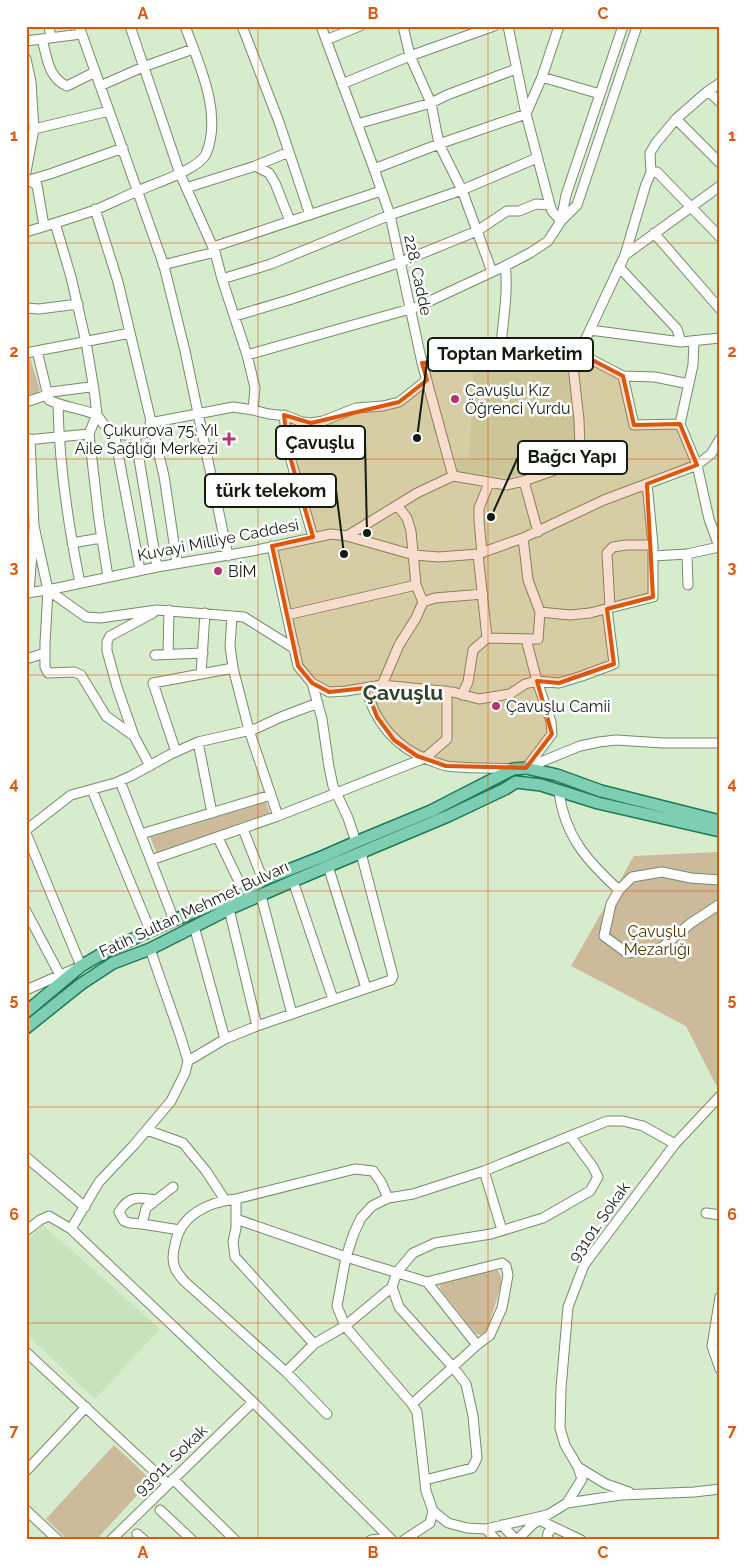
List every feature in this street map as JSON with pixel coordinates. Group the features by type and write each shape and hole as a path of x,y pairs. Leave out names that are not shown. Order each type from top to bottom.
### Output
{"main road":[{"path":"512,769 526,768 557,775 602,792 720,821"},
{"name":"Fatih Sultan Mehmet Bulvarı","path":"26,1012 81,966 105,952 150,930 244,892 263,880 431,811 512,769"},
{"name":"Fatih Sultan Mehmet Bulvarı","path":"26,1028 80,984 113,963 150,949 229,909 452,814 516,782 541,786 598,803 720,831"}],"street":[{"path":"49,26 46,38 50,69 57,82 67,86 95,72"},
{"path":"130,26 180,174 214,250 247,355 255,388 253,410"},
{"path":"26,232 95,210 180,174 205,156 211,132 212,109 208,91 185,26"},
{"path":"242,26 289,152 310,215"},
{"name":"228. Cadde","path":"320,26 390,215 426,380 453,476"},
{"path":"326,40 360,26"},
{"path":"403,26 410,56 431,103 439,144 462,190 492,272"},
{"path":"342,84 410,56 494,26"},
{"path":"508,26 537,158 552,211 561,221"},
{"path":"374,169 526,114 542,77 559,26"},
{"path":"561,221 566,194 623,26"},
{"path":"247,355 417,307 530,254 548,241 561,221 577,205 637,26"},
{"path":"26,41 80,30 163,265 185,351 228,556"},
{"path":"100,86 143,67 193,49"},
{"path":"26,59 31,82 34,129 27,178"},
{"path":"357,124 431,103 516,69"},
{"path":"542,77 600,94"},
{"path":"347,536 397,505 453,476 506,485 524,482 555,470 576,457 580,447 573,366 625,255 651,173 650,153 676,119 720,83"},
{"path":"708,91 720,102"},
{"path":"34,129 109,111"},
{"path":"676,119 720,163"},
{"path":"27,178 123,148"},
{"path":"186,188 255,166 289,152"},
{"path":"222,279 271,264 390,215 462,190 537,158"},
{"path":"255,166 269,173 290,221"},
{"path":"651,173 657,172 720,237"},
{"path":"27,178 37,185 44,226"},
{"path":"625,255 720,186"},
{"path":"163,265 214,250 290,221 381,190"},
{"path":"235,316 401,262 477,231 507,211 520,211 536,204 550,205"},
{"path":"95,210 118,282 164,476 177,563"},
{"path":"55,223 72,277 94,390 96,414 89,434 101,538 108,577"},
{"path":"654,234 720,309"},
{"path":"500,354 505,266"},
{"path":"619,267 677,329 682,342"},
{"path":"26,308 39,309 78,304"},
{"path":"590,330 682,342 720,338"},
{"path":"26,353 130,333"},
{"path":"653,556 687,554 719,548 709,519 697,465 680,424 693,365 694,341"},
{"path":"422,363 555,350 579,353 623,376 655,377 689,384"},
{"path":"37,351 49,400 96,414 108,428 121,435 135,435 151,427 198,413 233,407 312,423 323,421 356,408 382,406 399,402 426,380"},
{"path":"623,376 634,424 680,424"},
{"path":"26,402 48,395 51,392 66,389 90,387 94,390"},
{"path":"58,404 59,437 66,509 80,583"},
{"path":"284,416 288,450 313,537"},
{"path":"114,432 140,570"},
{"path":"89,434 28,440 34,526 48,590 46,667 48,673 74,672 81,675 106,716 134,736"},
{"path":"135,435 157,567"},
{"path":"697,465 711,454 720,439"},
{"name":"Kuvayi Milliye Caddesi","path":"28,593 177,563 228,556 331,534 347,536 414,555 439,557 480,553 538,532 604,500 697,465"},
{"path":"524,482 538,532"},
{"path":"486,638 479,508 489,483"},
{"path":"540,612 570,615 609,609 653,597 653,545 646,484"},
{"path":"382,685 399,644 416,618 423,602 416,585 411,530 407,518 397,505"},
{"path":"28,593 34,526"},
{"path":"72,543 101,538"},
{"path":"462,695 468,682 473,650 486,638 538,639 540,612 528,580 523,538"},
{"path":"272,546 298,666 312,683 329,692 382,685 447,691 479,699 510,694 525,684 537,681 559,683 614,664 609,609 607,553 614,547 653,545"},
{"path":"687,554 688,586"},
{"path":"287,615 416,585"},
{"path":"48,590 86,617 100,618 157,610 244,617 295,649"},
{"path":"423,602 435,598 483,594"},
{"path":"150,766 134,736 117,687 107,651 107,642 110,636 157,610"},
{"path":"168,654 169,610"},
{"path":"201,674 205,613"},
{"path":"232,616 230,646 233,668 249,730 278,816"},
{"path":"526,639 537,681 551,722 552,734 526,768"},
{"path":"26,660 45,653"},
{"path":"156,655 202,653"},
{"path":"176,752 153,683 233,668"},
{"path":"312,683 318,703 333,786 348,818 356,842"},
{"path":"366,688 370,704 394,740 417,756 446,766 512,769"},
{"path":"151,860 244,829 425,758 447,739 447,691"},
{"path":"26,830 71,795 120,781 198,742 249,730 318,703"},
{"path":"526,768 580,746 599,742 616,740 720,744"},
{"path":"198,742 212,813"},
{"path":"120,781 174,920"},
{"path":"92,790 150,930"},
{"path":"559,791 561,809 574,840 594,867 619,890"},
{"path":"141,834 271,795"},
{"path":"244,829 263,880"},
{"path":"26,834 81,966 26,990"},
{"path":"218,838 244,892"},
{"path":"188,1061 225,1039 257,1026 391,980 393,976 361,853"},
{"path":"26,860 35,854"},
{"path":"328,866 366,988"},
{"path":"720,880 691,878 662,872 632,877 619,890 611,904 604,936 627,953 660,949 691,923 720,904"},
{"path":"294,881 333,999"},
{"path":"261,896 292,1014"},
{"path":"229,909 257,1026"},
{"path":"26,911 60,975"},
{"path":"194,926 225,1039"},
{"path":"71,1229 99,1182 171,1101 185,1073 188,1061 150,949"},
{"name":"93101. Sokak","path":"578,1467 565,1445 560,1428 561,1388 568,1307 584,1265 675,1144 720,1096"},
{"path":"543,1517 486,1529 467,1528 448,1523 433,1511 426,1491 417,1412 345,1326 337,1306 346,1257 354,1233 361,1218 372,1206 388,1198 413,1194 484,1171 607,1121 623,1121 643,1126 675,1144"},
{"path":"147,1130 183,1143 206,1170 225,1200"},
{"path":"286,1372 314,1344 345,1326 392,1287 397,1272 413,1253 435,1243 491,1234 543,1218 590,1191 598,1177 593,1167 570,1136"},
{"path":"26,1157 84,1207"},
{"path":"327,1414 286,1372 184,1281 175,1269 173,1252 177,1233 190,1215 208,1205 355,1169 373,1171 381,1182 388,1198"},
{"path":"484,1171 502,1230"},
{"path":"142,1224 146,1208 173,1187"},
{"path":"156,1200 143,1198 129,1200 119,1212 124,1221 130,1223 180,1230"},
{"path":"236,1199 233,1242 235,1257 314,1344"},
{"path":"706,1213 720,1215"},
{"path":"26,1231 40,1220 50,1216 71,1229 253,1402 390,1539"},
{"path":"236,1219 346,1257 428,1282 502,1263 506,1266 508,1275 502,1308 490,1335 412,1404"},
{"path":"428,1282 477,1345"},
{"path":"392,1287 399,1307 466,1384 473,1416 477,1458 472,1468 425,1480"},
{"path":"720,1297 712,1346 720,1369"},
{"path":"26,1352 235,1540"},
{"name":"93011. Sokak","path":"110,1540 253,1402"},
{"path":"26,1471 86,1407"},
{"path":"578,1467 606,1484 637,1494"},
{"path":"567,1503 582,1478 578,1467"},
{"path":"502,1525 517,1540 533,1524 567,1503 621,1495 720,1489"},
{"path":"26,1510 58,1540"},
{"path":"160,1510 192,1540"},
{"path":"404,1540 430,1523 433,1511"},
{"path":"543,1517 553,1526 581,1540"},
{"path":"547,1540 548,1533 553,1526"},
{"path":"486,1529 496,1540"},
{"path":"371,1540 390,1539"}],"highlighted area":[{"path":"555,349 579,353 623,376 634,425 680,424 697,465 647,484 653,597 607,609 614,664 559,683 537,681 552,734 526,768 446,766 417,756 394,740 377,717 366,688 329,692 312,683 298,666 272,546 313,537 288,450 284,415 311,423 399,402 427,380 422,363"}],"shaded area":[{"path":"550,352 558,352 561,355 568,373 577,435 573,459 551,469 507,477 457,471 457,459 469,460 473,375 483,369 535,360"},
{"path":"43,1225 160,1329 95,1399 26,1334 26,1242"}],"green space":[{"path":"26,356 30,358 40,390 37,393 26,395"},
{"path":"266,802 270,813 157,854 150,837"},
{"name":"Çavuşlu Mezarlığı","path":"720,852 720,1084 716,1085 686,1026 571,966 634,856"},
{"path":"497,1270 501,1276 501,1285 487,1331 481,1335 476,1334 439,1285 442,1282"},
{"path":"114,1445 151,1480 96,1540 68,1540 46,1519"}],"place":[{"name":"Çavuşlu Kız Öğrenci Yurdu","path":"455,399"},
{"name":"Toptan Marketim","path":"417,438"},
{"name":"Çukurova 75. Yıl Aile Sağlığı Merkezi","path":"229,439"},
{"name":"Bağcı Yapı","path":"491,517"},
{"name":"Çavuşlu","path":"367,533"},
{"name":"türk telekom","path":"344,554"},
{"name":"BİM","path":"218,571"},
{"name":"Çavuşlu Camii","path":"496,706"}],"district":[{"name":"Çavuşlu","path":"403,692"}]}
